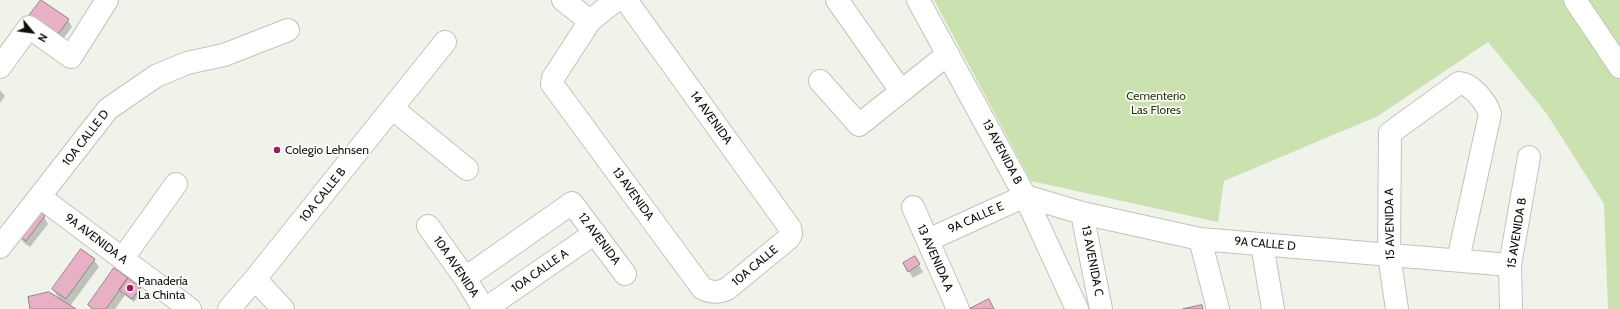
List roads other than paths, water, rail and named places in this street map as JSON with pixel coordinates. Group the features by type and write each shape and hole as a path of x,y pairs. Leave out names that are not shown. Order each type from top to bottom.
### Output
{"street":[{"path":"0,67 29,27 71,57 107,0"},
{"path":"563,0 590,21 616,0"},
{"name":"14 AVENIDA","path":"626,0 790,228 791,234 789,238"},
{"path":"837,0 901,91"},
{"name":"13 AVENIDA B","path":"918,0 1025,196 1077,309"},
{"path":"1575,0 1620,67"},
{"name":"13 AVENIDA","path":"590,21 553,78 552,84 702,288 714,293 721,292"},
{"name":"10A CALLE D","path":"0,247 108,109 156,76 187,63 224,55 288,30"},
{"name":"10A CALLE B","path":"229,309 255,279 445,42"},
{"path":"820,81 859,125 948,54"},
{"name":"15 AVENIDA A","path":"1397,309 1389,255 1389,138 1393,129 1459,83 1466,84 1488,107 1490,114 1458,260"},
{"path":"392,108 467,169"},
{"name":"15 AVENIDA B","path":"1511,309 1510,265 1529,157"},
{"path":"123,258 176,184"},
{"name":"9A CALLE D","path":"1025,196 1082,213 1200,239 1510,265"},
{"name":"9A CALLE E","path":"928,240 1025,196"},
{"name":"9A AVENIDA A","path":"40,197 190,309"},
{"name":"12 AVENIDA","path":"465,278 570,204 573,204 625,274"},
{"name":"13 AVENIDA A","path":"913,206 958,309"},
{"name":"13 AVENIDA C","path":"1082,213 1101,309"},
{"name":"10A AVENIDA","path":"428,226 465,278 484,309"},
{"name":"10A CALLE A","path":"484,309 595,234"},
{"name":"10A CALLE","path":"721,292 727,289 789,238"},
{"path":"1200,239 1218,309"},
{"path":"1262,244 1273,309"},
{"path":"255,279 283,309"}],"place":[{"name":"Colegio Lehnsen","path":"277,150"},
{"name":"Panadería La Chinta","path":"130,288"}],"park label":[{"name":"Cementerio Las Flores","path":"1156,103"}]}
